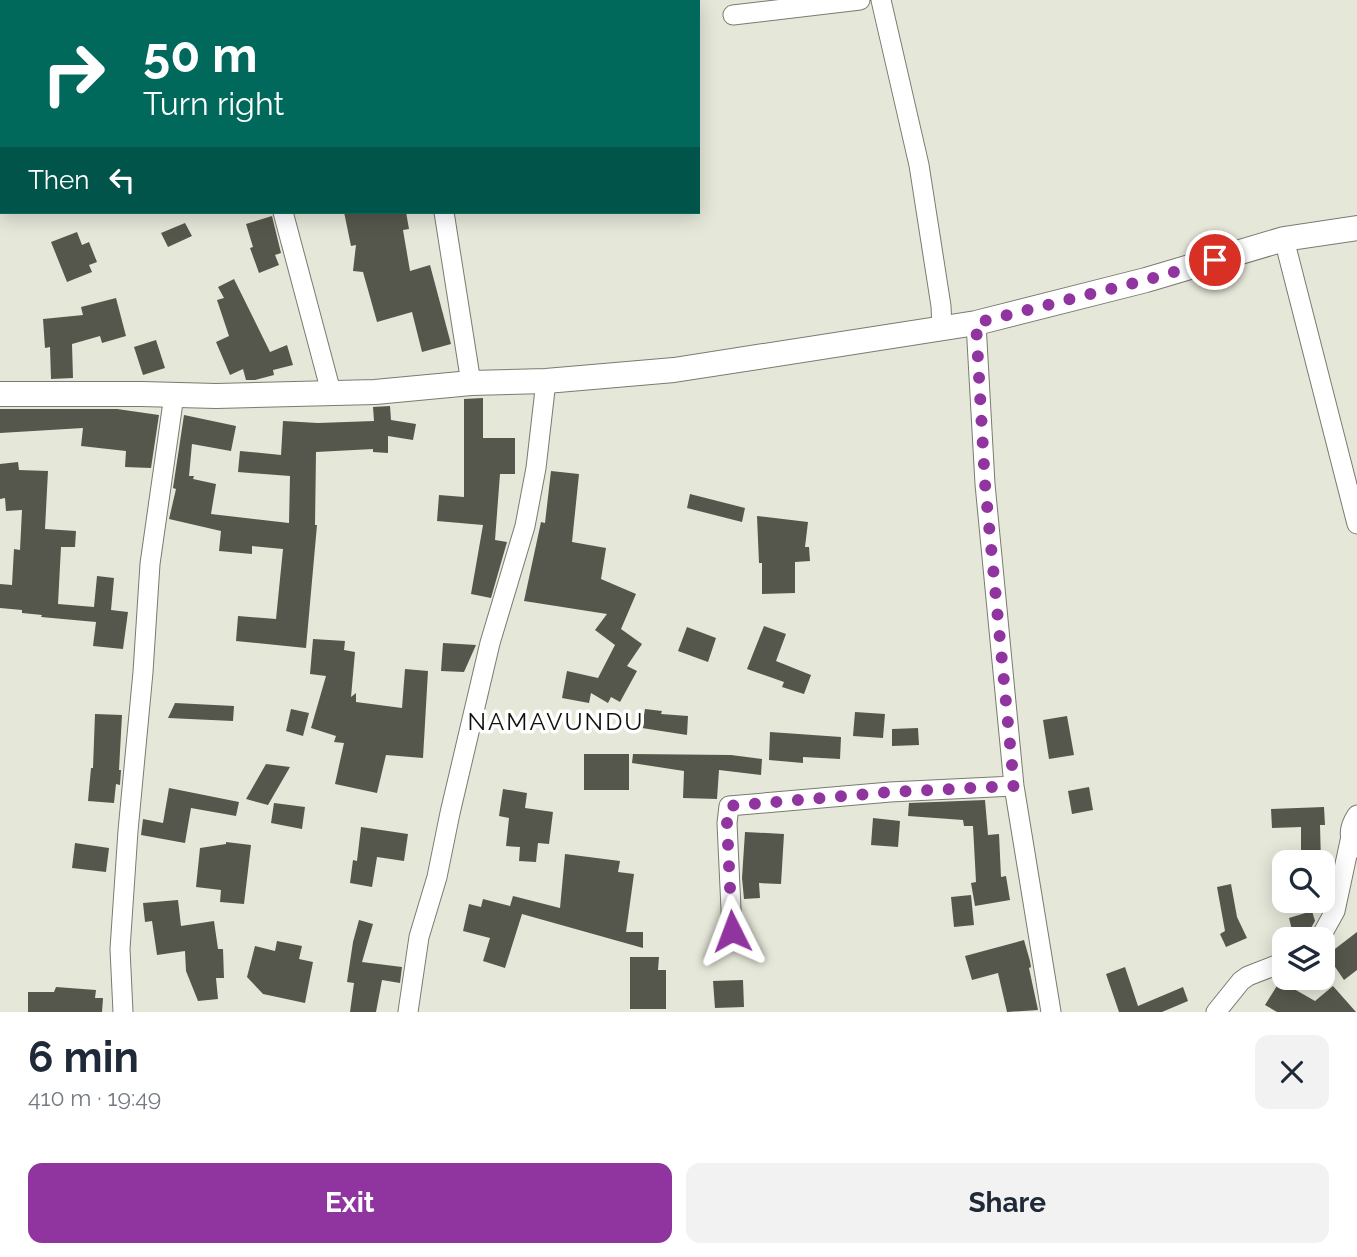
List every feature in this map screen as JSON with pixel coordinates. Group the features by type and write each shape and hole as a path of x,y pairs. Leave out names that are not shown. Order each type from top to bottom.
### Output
{"street":[{"path":"733,15 860,0"},
{"path":"881,0 919,165 942,328"},
{"path":"285,214 331,392"},
{"path":"443,214 471,383"},
{"path":"0,394 216,396 376,392 674,370 976,323 1146,280 1284,239 1357,228"},
{"path":"1284,239 1357,524"},
{"path":"976,323 985,484 1014,786 1051,1012"},
{"path":"408,1012 419,937 438,877 450,813 490,643 525,526 536,468 546,381"},
{"path":"123,1012 121,936 143,672 149,564 174,395"},
{"path":"732,931 727,823 729,806 890,792 1014,786"},
{"path":"1326,927 1335,911 1354,845 1349,832 1357,815"},
{"path":"1216,1012 1241,981 1272,967"}],"building":[{"path":"344,214 406,214 409,229 403,230 410,271 430,265 451,344 422,352 412,312 377,322 363,272 353,271 356,245 351,246"},
{"path":"272,216 281,253 275,255 279,265 259,273 250,248 253,247 246,224"},
{"path":"185,223 192,236 168,247 161,233"},
{"path":"77,232 82,245 89,242 97,262 89,265 92,272 67,282 51,242"},
{"path":"234,279 270,352 287,345 293,365 273,370 274,375 255,380 246,380 243,369 230,375 216,342 229,336 217,300 224,298 218,287"},
{"path":"116,298 126,336 102,343 100,336 72,344 73,378 51,379 50,347 45,348 43,319 83,315 81,307"},
{"path":"156,340 165,368 143,375 134,347"},
{"path":"483,398 483,438 515,438 515,474 500,474 495,540 507,542 491,598 471,594 483,525 437,521 439,495 464,497 464,399"},
{"path":"390,406 391,420 416,424 413,440 388,436 388,453 373,452 373,449 316,452 317,525 306,648 236,641 238,616 276,619 283,549 252,546 252,554 219,551 221,531 169,519 176,489 173,488 184,415 236,426 231,451 192,444 189,476 216,484 211,514 289,523 290,476 238,472 240,451 281,455 283,421 374,421 373,407"},
{"path":"0,409 117,409 159,415 151,468 125,467 126,451 81,446 83,428 0,433"},
{"path":"18,462 19,470 48,471 45,529 76,531 75,547 61,547 58,604 94,607 97,576 114,578 111,610 128,612 123,649 93,646 96,622 41,617 42,615 22,613 22,610 0,608 0,584 12,585 14,549 20,550 22,510 6,511 5,498 0,499 0,464"},
{"path":"551,471 579,474 572,542 606,548 601,579 636,594 621,629 642,644 627,666 637,671 620,702 611,697 608,703 591,693 589,703 562,698 567,671 598,678 615,645 595,630 607,614 524,601 541,522 545,523"},
{"path":"690,494 745,508 742,522 687,508"},
{"path":"757,516 808,522 805,547 809,547 810,561 795,562 795,593 762,594"},
{"path":"764,626 786,634 776,661 811,675 804,694 782,687 784,682 747,669"},
{"path":"687,627 716,638 708,662 678,651"},
{"path":"313,639 345,641 344,650 355,652 351,697 356,693 356,702 402,708 405,669 428,671 423,758 386,755 377,793 335,784 344,743 334,742 336,736 311,728 326,676 310,674"},
{"path":"443,643 476,645 464,672 441,671"},
{"path":"175,703 234,706 233,721 168,718"},
{"path":"291,709 309,713 303,736 286,731"},
{"path":"645,709 662,711 661,714 688,716 687,735 642,728"},
{"path":"855,712 885,714 883,738 853,736"},
{"path":"95,714 122,715 120,785 116,784 114,803 88,801 93,768"},
{"path":"1067,716 1074,755 1049,759 1043,720"},
{"path":"918,728 919,745 892,746 892,729"},
{"path":"770,732 841,737 840,759 803,757 803,763 769,760"},
{"path":"584,754 629,754 629,790 584,790"},
{"path":"633,754 731,755 762,759 761,775 719,770 717,799 683,798 684,771 632,763"},
{"path":"266,764 290,767 268,805 246,799"},
{"path":"1089,787 1093,810 1072,814 1068,791"},
{"path":"169,788 239,802 236,816 191,808 185,843 141,835 143,819 163,823"},
{"path":"503,789 527,793 525,808 553,812 549,844 538,843 536,862 519,861 520,847 506,846 509,818 499,816"},
{"path":"985,800 988,835 999,834 1001,877 1006,876 1010,900 975,906 971,883 976,882 973,826 964,826 963,820 908,816 909,803"},
{"path":"274,803 305,807 302,829 271,823"},
{"path":"1324,807 1325,825 1320,825 1321,850 1301,850 1301,827 1272,828 1271,809"},
{"path":"873,818 900,821 898,847 871,845"},
{"path":"361,827 408,834 404,861 377,857 372,887 350,883 353,860 357,861"},
{"path":"745,832 784,834 781,884 759,883 760,898 744,899 742,878"},
{"path":"226,842 251,845 244,904 220,902 221,890 196,887 200,848"},
{"path":"75,843 109,848 106,872 72,868"},
{"path":"565,854 620,861 618,872 634,874 626,932 643,932 643,948 522,914 505,968 483,961 490,938 463,931 469,904 481,907 483,899 510,906 513,896 560,908"},
{"path":"1231,884 1237,917 1247,938 1226,947 1220,934 1225,931 1217,887"},
{"path":"971,895 974,925 954,927 951,897"},
{"path":"178,900 181,926 214,921 218,949 223,949 224,978 216,978 218,999 198,1001 186,971 185,951 157,955 152,921 145,922 143,903"},
{"path":"1313,913 1315,921 1312,927 1291,927 1289,918"},
{"path":"359,920 373,924 362,962 402,967 400,983 382,980 376,1012 350,1012 354,983 347,982"},
{"path":"1357,932 1357,970 1344,980 1335,967 1335,949"},
{"path":"1024,940 1038,1010 1007,1012 998,973 972,980 965,956"},
{"path":"277,941 302,946 299,959 313,962 305,1003 263,994 247,977 255,946 275,951"},
{"path":"630,957 659,957 658,970 666,970 666,1009 630,1009"},
{"path":"1125,967 1138,1006 1183,987 1188,1001 1162,1012 1119,1012 1106,974"},
{"path":"743,980 744,1007 715,1008 713,981"},
{"path":"56,987 96,990 95,998 103,998 102,1012 28,1012 28,992 54,992"},
{"path":"1335,988 1356,1012 1277,1012 1265,1005 1274,990 1296,990 1315,1001 1328,990"}],"district":[{"name":"NAMAVUNDU","path":"556,722"}],"route":[{"path":"732,931 727,823 729,806 890,792 1014,786 985,484 976,323 1215,260"}]}
